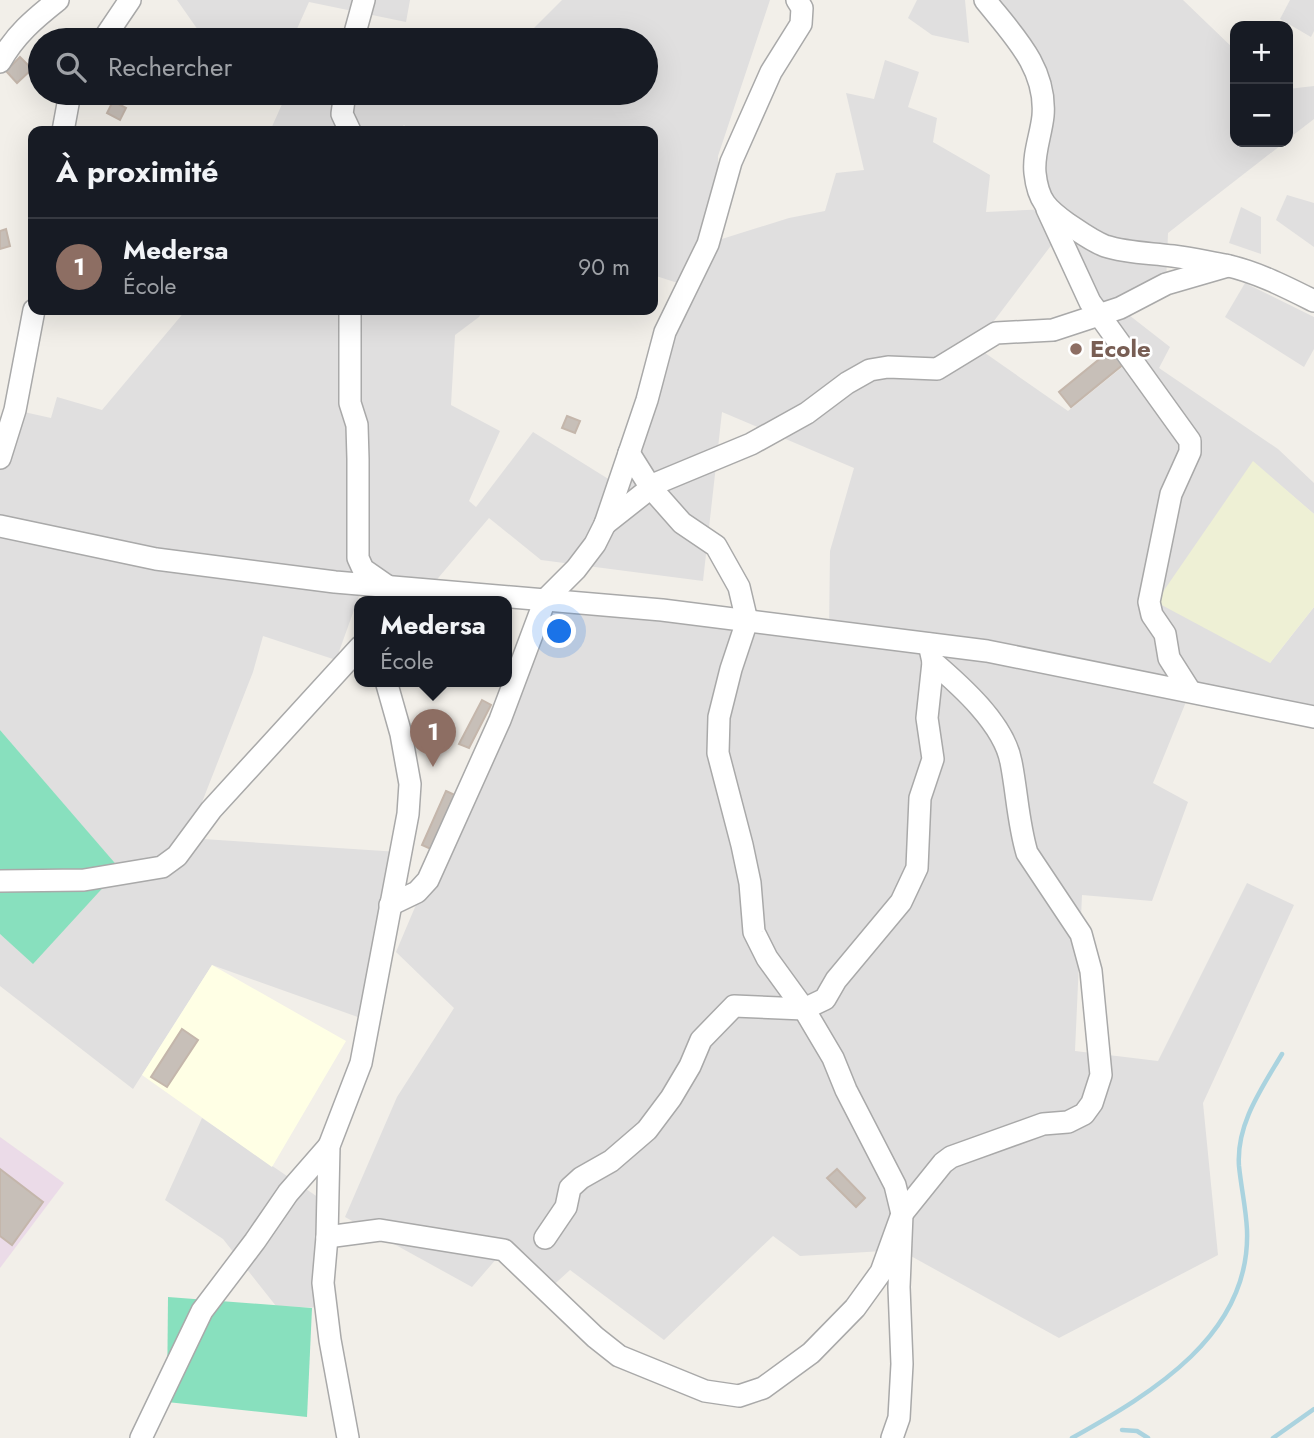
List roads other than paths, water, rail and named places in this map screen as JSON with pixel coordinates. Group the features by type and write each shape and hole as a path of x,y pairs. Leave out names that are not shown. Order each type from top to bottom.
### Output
{"street":[{"path":"0,62 10,42 27,24 58,0"},
{"path":"111,28 130,0"},
{"path":"356,28 364,0"},
{"path":"390,905 417,892 428,880 500,720 545,600 576,569 595,544 605,524 647,400 665,332 708,244 731,162 771,72 801,24 802,8 797,0"},
{"path":"985,0 1037,70 1043,115 1035,156 1040,197 1090,302 1190,441 1190,452 1171,494 1149,602 1165,635 1168,658 1190,691"},
{"path":"63,126 67,105"},
{"path":"343,105 342,114 347,126"},
{"path":"1047,209 1102,245 1125,252 1175,256 1228,266 1273,281 1314,301"},
{"path":"605,524 657,483 751,444 807,413 847,383 870,370 888,367 937,369 996,333 1053,330 1100,316 1166,284 1228,266"},
{"path":"0,458 15,410 33,315"},
{"path":"350,315 350,403 357,425 358,558 363,569 386,596"},
{"path":"629,453 651,488 682,523 716,546 739,587 747,621 719,717 718,753 750,883 754,932 767,958 804,1009 834,1058 846,1090 895,1185 902,1214 898,1287 902,1364 899,1418 892,1438"},
{"path":"0,526 156,559 386,596"},
{"path":"512,599 662,610 747,621 931,653 987,651 1314,717"},
{"path":"0,881 84,880 162,867 177,856 211,810 354,653"},
{"path":"545,1238 566,1207 570,1188 581,1178 611,1161 647,1130 671,1098 690,1066 701,1040 721,1017 734,1006 804,1009 825,999 836,980 901,902 917,868 920,798 933,760 927,718 931,653"},
{"path":"327,1237 380,1230 504,1250 595,1337 619,1356 705,1391 739,1396 763,1388 811,1353 855,1308 881,1272 902,1214 943,1163 951,1157 1043,1124 1068,1122 1084,1114 1092,1103 1101,1075 1091,971 1081,934 1027,853 1022,838 1011,760 1003,738 962,686 931,653"},
{"path":"348,1438 330,1340 324,1283 329,1146 361,1063 408,814 410,784 401,734 388,687"},
{"path":"141,1438 202,1311 256,1241 288,1193 329,1146"}],"waterway":[{"path":"1072,1438 1164,1380 1191,1356 1214,1330 1233,1300 1244,1267 1247,1230 1239,1151 1252,1107 1282,1054"},
{"path":"1273,1438 1314,1409"},
{"path":"1122,1430 1137,1431 1148,1438"}],"place":[{"name":"Ecole","path":"1076,349"},
{"name":"Medersa","path":"433,767"}]}
